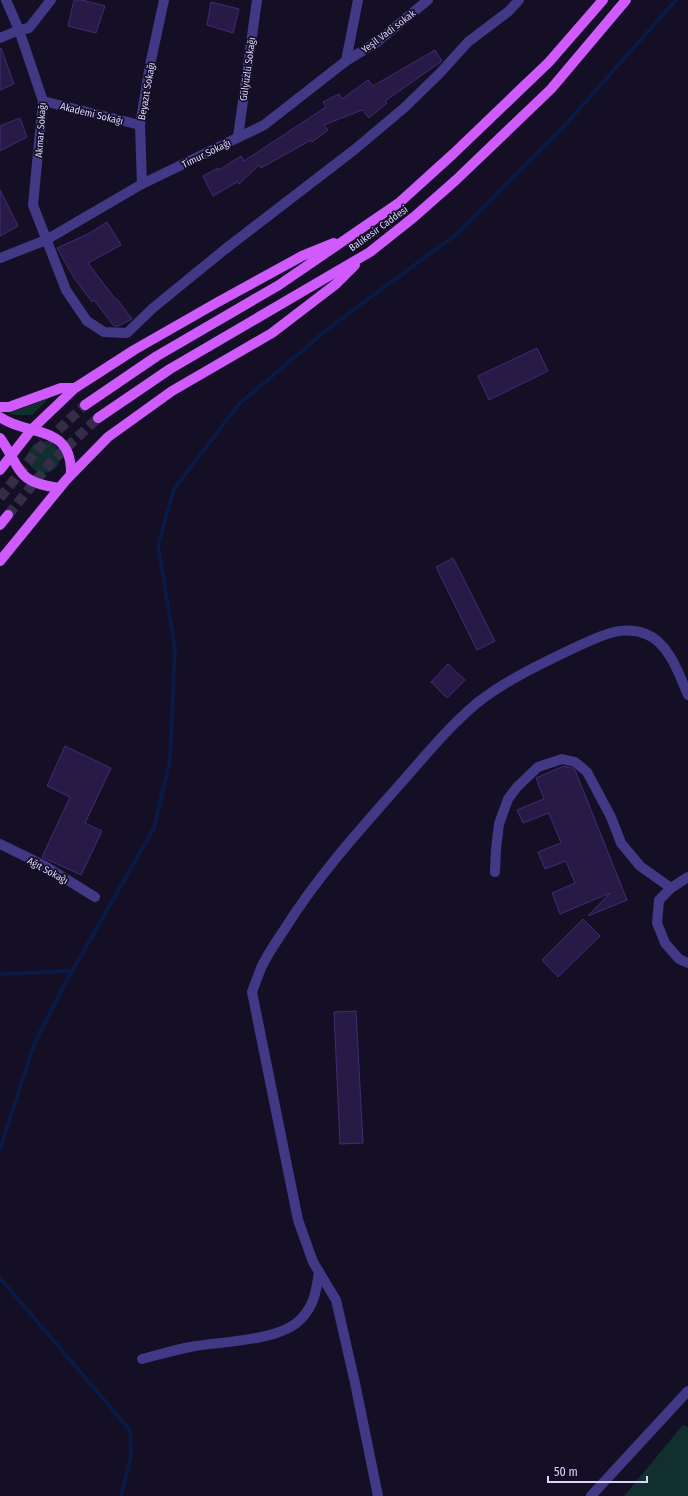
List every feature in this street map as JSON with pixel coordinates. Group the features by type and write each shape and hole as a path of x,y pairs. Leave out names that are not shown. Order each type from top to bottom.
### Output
{"main road":[{"name":"Balıkesir Caddesi","path":"85,405 157,356 279,285 400,202 453,154 549,62 603,0"},
{"name":"Balıkesir Caddesi","path":"98,418 170,369 370,252 414,217 456,180 551,89 626,0"},
{"path":"0,470 32,429 75,388 134,350 218,302 302,256 357,232"},
{"path":"0,561 71,474 94,450 122,426 172,391 272,333 336,284 370,252"},
{"path":"0,407 10,407 61,388 75,388"},
{"path":"0,417 7,422 32,429 59,440 64,445 70,460 71,474"},
{"path":"0,438 16,467 28,479 38,484 59,488"},
{"path":"0,525 8,515"}],"street":[{"name":"Akmar Sokağı","path":"6,0 19,30 43,100 33,204 46,240 66,290 87,321 104,332 127,333 153,308 224,250 354,150 404,108 440,73 468,42 509,11 519,0"},
{"path":"0,38 19,30 29,28 51,0"},
{"name":"Beyazıt Sokağı","path":"142,184 140,125 150,65 164,0"},
{"name":"Gülyüzlü Sokağı","path":"238,137 257,0"},
{"path":"346,61 358,0"},
{"name":"Yeşil Vadi sokak","path":"346,61 377,42 428,0"},
{"name":"Timur Sokağı","path":"0,258 46,240 142,184 264,125 346,61"},
{"name":"Akademi Sokağı","path":"43,100 140,125"},
{"path":"378,1496 336,1300 313,1262 298,1220 252,992 261,968 300,904 352,839 456,723 478,703 499,687 549,660 604,634 619,630 633,630 648,634 660,643 672,659 688,695"},
{"path":"495,872 499,824 508,799 517,787 538,767 562,759 575,762 587,772 611,817 621,843 640,866 671,888"},
{"name":"Ağıt Sokağı","path":"0,844 45,866 95,897"},
{"path":"688,878 671,888 659,900 657,923 665,944 679,959 688,964"},
{"path":"142,1359 190,1347 264,1336 290,1327 300,1319 313,1303 319,1272"},
{"path":"591,1496 688,1391"}],"green space":[{"path":"51,396 32,415 15,415 8,413 32,405"},
{"path":"41,441 47,441 57,448 60,457 59,463 53,470 47,473 41,473 31,466 28,460 28,454 35,444"},
{"path":"683,1425 688,1427 688,1496 624,1496"}],"building":[{"path":"74,0 82,0 105,6 96,33 68,26"},
{"path":"211,2 239,9 233,33 207,25"},
{"path":"1,48 14,84 0,90 0,49"},
{"path":"435,50 442,61 385,101 387,103 369,118 362,110 324,125 328,130 312,142 311,140 261,168 259,165 239,184 237,182 213,196 203,176 218,168 219,170 241,156 244,161 326,107 323,102 339,94 342,99 368,80 373,86"},
{"path":"20,118 27,137 0,151 0,126"},
{"path":"0,190 18,226 0,236"},
{"path":"107,222 121,245 88,263 132,319 118,326 114,326 94,300 92,302 74,278 57,248 90,233"},
{"path":"537,348 548,371 489,400 478,376"},
{"path":"453,558 495,641 477,650 436,567"},
{"path":"448,664 465,680 447,698 431,682"},
{"path":"65,746 111,768 85,823 102,831 81,875 42,857 70,797 47,786"},
{"path":"564,766 575,770 627,900 588,916 610,893 560,914 552,893 575,883 566,861 545,869 538,852 561,843 549,813 523,823 517,810 544,799 536,778"},
{"path":"583,919 600,936 558,977 542,960"},
{"path":"356,1011 363,1143 340,1144 334,1012"}],"waterway":[{"path":"0,1149 34,1044 62,989 154,828 170,760 175,649 158,545 174,489 239,404 329,328 458,233 566,124 676,0"},
{"path":"0,974 72,971"},
{"path":"0,1278 130,1430 131,1456 121,1496"}],"tunnel":[{"path":"0,498 38,449 85,405"},
{"path":"8,515 51,462 98,418"}]}
